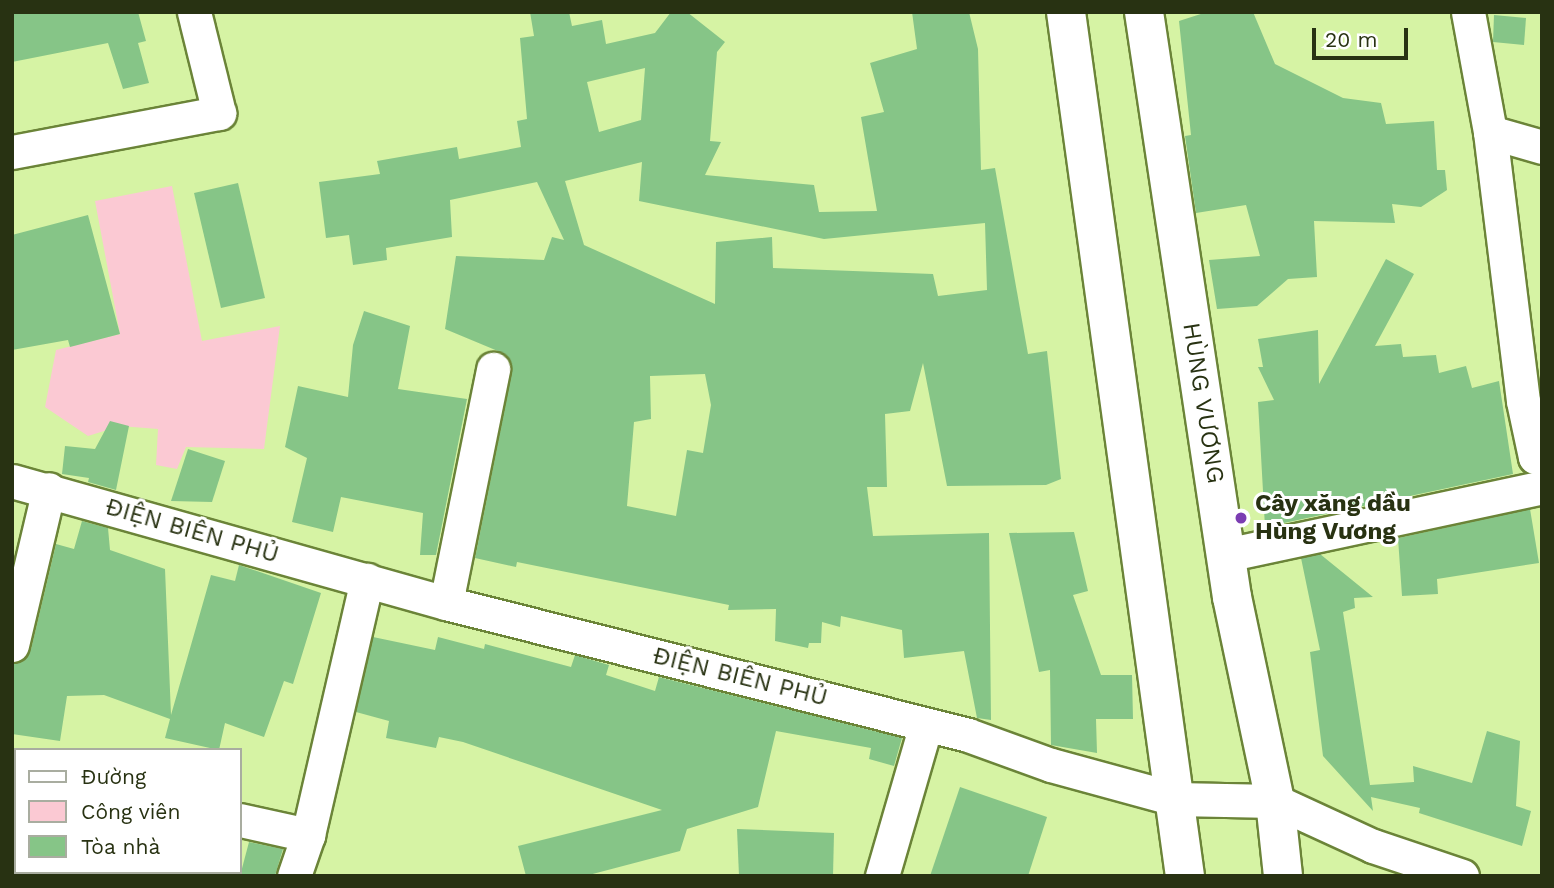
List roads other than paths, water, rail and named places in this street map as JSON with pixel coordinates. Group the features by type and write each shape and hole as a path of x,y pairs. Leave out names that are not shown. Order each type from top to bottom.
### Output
{"main road":[{"path":"1066,12 1185,876"},
{"name":"HÙNG VƯƠNG","path":"1144,12 1226,555 1275,801 1283,876"}],"street":[{"path":"12,152 219,113 194,12"},
{"path":"1468,12 1490,132 1524,401 1535,457 1542,459"},
{"path":"1490,132 1542,147"},
{"path":"446,603 493,369"},
{"name":"ĐIỆN BIÊN PHỦ","path":"12,481 49,489 446,603 926,725 1175,799 1275,801 1373,846 1462,876"},
{"path":"1226,555 1542,488"},
{"path":"12,645 49,489"},
{"path":"294,876 308,835 368,580"},
{"path":"882,876 926,725"},
{"path":"242,820 308,835"}],"place":[{"name":"Cây xăng dầu Hùng Vương","path":"1241,518"}]}
